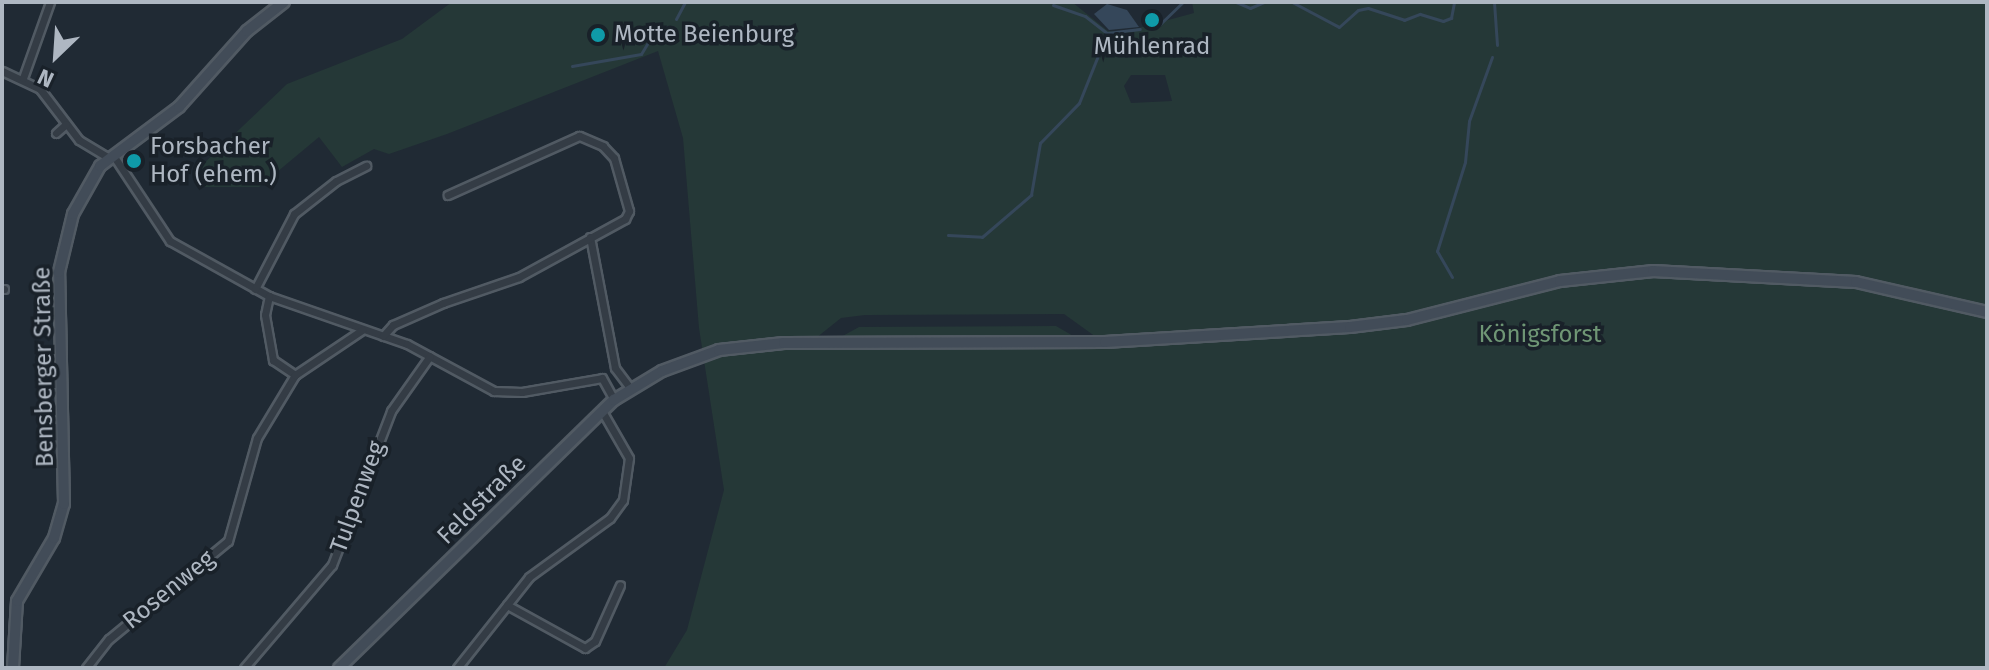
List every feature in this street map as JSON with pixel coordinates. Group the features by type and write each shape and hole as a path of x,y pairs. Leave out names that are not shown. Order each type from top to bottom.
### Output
{"main road":[{"name":"Bensberger Straße","path":"13,668 17,601 54,538 64,504 60,262 81,198 111,156 179,107 247,31 284,2"},
{"name":"Feldstraße","path":"339,668 614,400 662,371 719,350 764,344 1105,342 1368,326 1560,281 1653,271 1856,282 1987,312"}],"street":[{"path":"23,78 50,2"},
{"path":"2,71 23,78 47,96 79,140 111,156 170,241 269,296 383,336 504,394 602,378 615,368"},
{"path":"56,133 66,124"},
{"path":"383,336 393,325 519,277 625,219 629,211 614,158 589,138 569,137 448,195"},
{"path":"255,289 294,214 336,181 366,166"},
{"path":"590,237 615,368 631,389"},
{"path":"269,296 265,315 273,360 295,375"},
{"name":"Rosenweg","path":"86,668 109,639 228,541 257,438 295,375 362,330"},
{"name":"Tulpenweg","path":"244,668 332,565 391,411 430,356"},
{"path":"602,378 614,400"},
{"path":"457,668 529,577 610,518 623,500 629,458 602,411"},
{"path":"507,605 585,648 595,641 620,585"}],"green space":[{"name":"Königsforst","path":"452,2 1072,2 1108,31 1124,32 1194,13 1192,2 1987,2 1987,668 664,668 687,630 724,490 699,328 683,138 658,51 389,154 374,149 342,167 319,137 259,187 202,187 197,170 287,84 402,39","holes":["1131,75 1165,75 1172,101 1131,103 1124,86","1064,314 1096,337 1075,337 1056,326 859,327 839,338 816,338 841,318 865,315"]}],"water":[{"path":"1107,4 1127,10 1139,27 1109,30 1094,14"}],"waterway":[{"path":"676,19 685,2"},
{"path":"852,2 889,2"},
{"path":"890,2 904,2"},
{"path":"1157,27 1183,2"},
{"path":"1236,2 1250,8 1264,2"},
{"path":"1292,2 1339,27 1358,10 1368,8 1404,20 1420,14 1443,21 1451,18 1454,2"},
{"path":"1494,2 1497,45"},
{"path":"1053,5 1085,16 1107,33 1140,29"},
{"path":"572,66 641,54 654,32 667,27"},
{"path":"948,235 982,237 1031,195 1040,143 1079,103 1107,33"},
{"path":"1452,277 1437,251 1465,162 1469,121 1492,57"}],"place":[{"name":"Mühlenrad","path":"1152,20"},
{"name":"Motte Beienburg","path":"598,35"},
{"name":"Forsbacher Hof (ehem.)","path":"134,161"}]}
